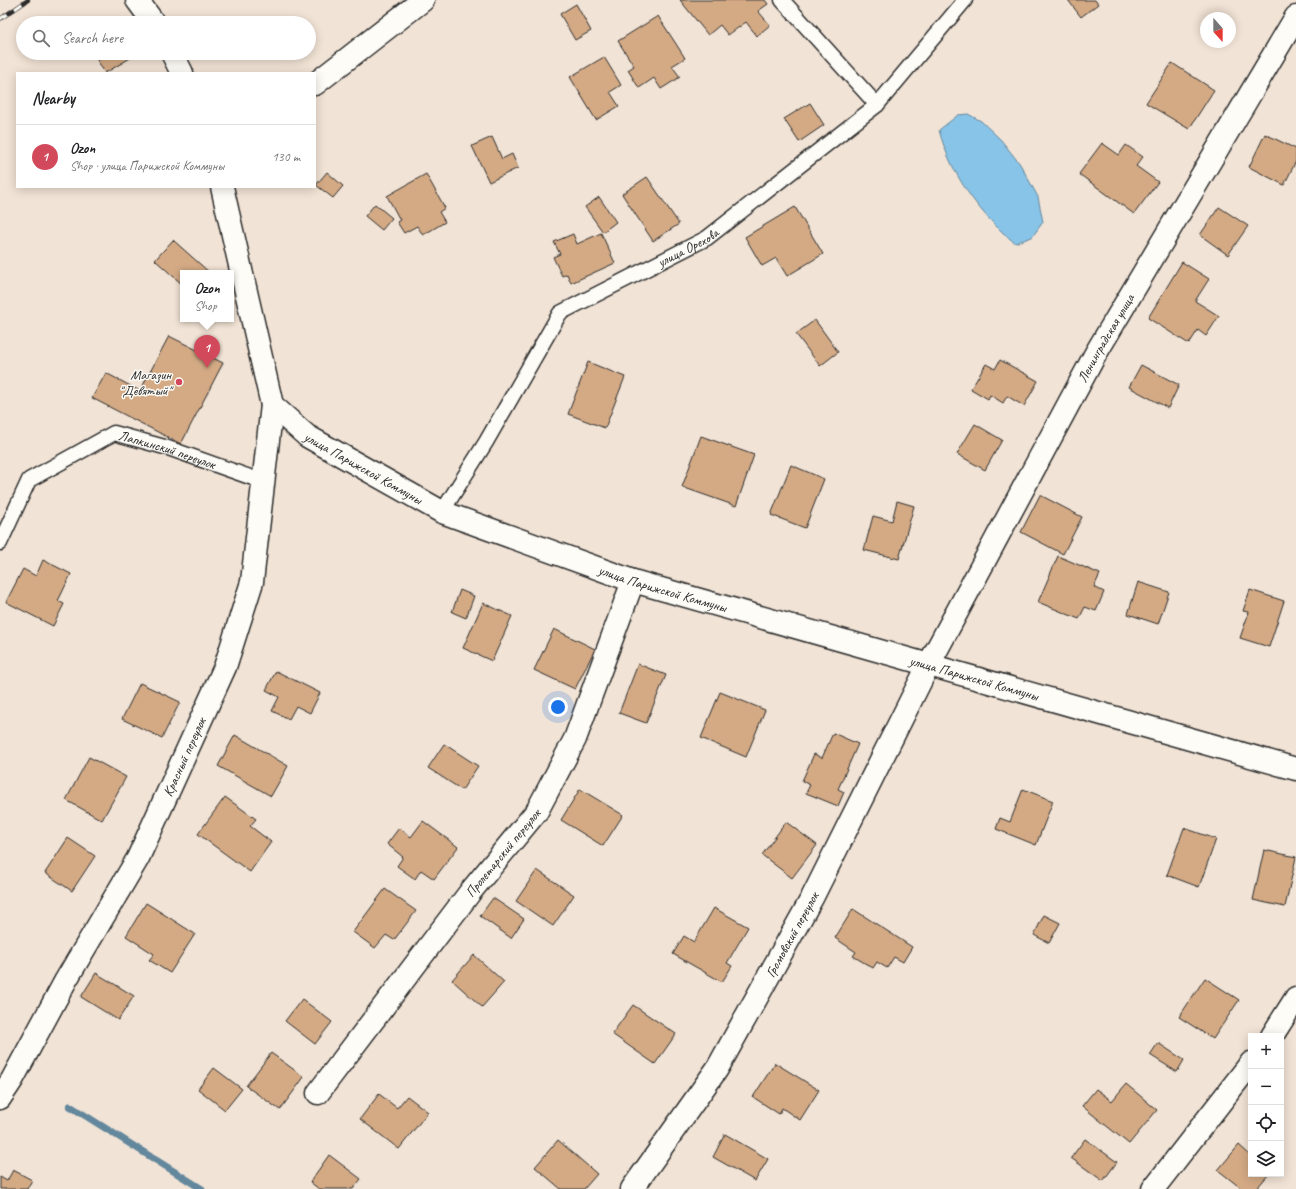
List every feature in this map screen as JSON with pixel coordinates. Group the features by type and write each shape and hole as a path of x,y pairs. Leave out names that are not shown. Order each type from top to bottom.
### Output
{"street":[{"path":"137,0 149,16"},
{"path":"316,83 423,0"},
{"name":"Ленинградская улица","path":"928,666 1096,353 1296,17"},
{"path":"176,60 182,72"},
{"path":"222,188 272,405"},
{"name":"улица Парижской Коммуны","path":"272,405 307,436 442,512 633,581 928,666 1296,769"},
{"name":"Красный переулок","path":"0,1098 12,1080 66,980 138,858 224,667 252,582 272,405"},
{"name":"Пролетарский переулок","path":"318,1094 471,892 536,811 575,739 633,581"},
{"name":"Громовский переулок","path":"632,1189 717,1069 812,898 928,666"},
{"path":"1274,1033 1296,998"},
{"path":"1153,1189 1248,1067"}],"lane":[{"path":"782,0 877,105"},
{"name":"улица Орехова","path":"442,512 486,442 560,313 706,238 877,105 965,0"},
{"name":"Лапкинский переулок","path":"0,543 29,480 114,433 168,448 264,482"}],"water":[{"path":"968,114 981,121 1001,140 1020,164 1038,197 1043,222 1032,237 1015,243 1002,232 978,206 959,178 951,163 939,130 958,115"}],"building":[{"path":"680,0 765,0 768,4 758,11 770,25 757,36 746,22 728,35 720,25 708,35"},
{"path":"1068,0 1095,0 1098,4 1081,17"},
{"path":"576,4 591,31 575,40 560,14"},
{"path":"658,16 685,58 672,66 680,77 661,89 654,78 639,88 628,70 634,66 618,41"},
{"path":"604,57 621,85 610,92 619,106 596,120 570,77"},
{"path":"97,60 127,60 107,72 104,72"},
{"path":"1172,63 1214,90 1189,129 1146,103"},
{"path":"810,103 824,125 799,142 784,119"},
{"path":"1265,134 1296,149 1296,161 1284,185 1249,167"},
{"path":"492,137 502,159 512,154 518,168 489,182 472,146"},
{"path":"1102,143 1119,155 1126,145 1143,157 1136,166 1158,182 1134,214 1079,174"},
{"path":"327,172 343,186 333,198 316,185"},
{"path":"426,174 445,208 439,212 445,222 423,235 417,226 404,233 397,222 400,220 387,196"},
{"path":"647,177 679,224 653,241 622,194"},
{"path":"599,197 616,222 603,232 585,207"},
{"path":"375,204 392,218 382,230 365,216"},
{"path":"795,207 823,254 787,276 776,258 762,266 745,237"},
{"path":"1219,207 1248,226 1228,255 1200,235"},
{"path":"601,233 615,263 571,283 567,274 562,276 553,257 560,254 554,242 573,234 577,244"},
{"path":"173,240 207,270 180,270 180,282 155,260"},
{"path":"1182,262 1209,279 1195,301 1219,316 1206,336 1198,330 1189,344 1148,318"},
{"path":"815,320 838,352 820,366 796,334"},
{"name":"Магазин \"Девятый\"","path":"169,336 223,363 181,444 92,398 106,373 140,391"},
{"path":"1000,360 1038,381 1024,406 1007,396 1003,403 990,395 988,399 971,389 986,364 995,369"},
{"path":"588,362 625,377 605,428 568,414"},
{"path":"1141,365 1179,385 1168,408 1129,387"},
{"path":"975,424 1002,440 985,470 957,454"},
{"path":"701,436 754,455 736,506 682,487"},
{"path":"791,465 824,479 805,528 771,515"},
{"path":"1040,495 1082,517 1063,554 1021,532"},
{"path":"897,501 914,506 899,559 864,550 873,516 892,521"},
{"path":"1058,556 1100,574 1094,587 1104,592 1096,611 1085,607 1079,619 1038,602"},
{"path":"43,560 71,574 58,601 64,604 53,626 6,602 23,569 36,576"},
{"path":"1138,582 1169,592 1158,624 1128,614"},
{"path":"460,590 474,596 466,618 452,612"},
{"path":"1250,590 1284,601 1269,647 1240,638 1249,612 1243,611"},
{"path":"483,603 512,616 492,661 463,648"},
{"path":"554,629 595,649 575,689 534,670"},
{"path":"638,664 666,675 646,723 619,713"},
{"path":"276,671 320,693 310,713 296,706 289,719 272,711 279,697 266,690"},
{"path":"140,683 180,702 162,738 122,719"},
{"path":"720,692 765,710 746,757 701,738"},
{"path":"833,733 858,744 838,789 844,792 838,806 806,793 810,785 802,781 814,754 822,758"},
{"path":"235,735 288,766 271,796 218,766"},
{"path":"444,744 478,766 462,790 428,768"},
{"path":"89,757 126,777 102,820 66,800"},
{"path":"580,789 623,815 603,846 561,820"},
{"path":"1023,789 1053,801 1036,845 996,829 1000,818 1010,822"},
{"path":"225,797 256,819 250,826 271,842 250,872 198,834"},
{"path":"423,821 458,847 434,879 421,870 415,879 397,866 403,857 387,844 399,828 411,837"},
{"path":"786,822 817,845 792,878 762,855"},
{"path":"1184,828 1216,839 1199,887 1167,875"},
{"path":"68,838 95,856 72,891 45,873"},
{"path":"1264,850 1296,857 1285,907 1253,900"},
{"path":"537,870 574,895 553,926 516,901"},
{"path":"385,889 416,911 394,940 386,935 375,948 353,932"},
{"path":"493,898 524,919 511,938 480,916"},
{"path":"146,903 195,934 170,973 149,960 154,954 126,936"},
{"path":"714,908 748,927 727,963 732,966 722,982 673,954 684,936 694,942"},
{"path":"853,909 912,947 903,962 894,957 887,968 877,962 873,968 853,956 856,952 835,938"},
{"path":"1044,915 1060,923 1049,943 1034,935"},
{"path":"474,955 504,982 482,1007 452,980"},
{"path":"96,973 134,996 118,1020 81,997"},
{"path":"1205,978 1239,1000 1213,1039 1179,1017"},
{"path":"302,999 332,1022 315,1044 285,1021"},
{"path":"633,1005 676,1034 655,1064 612,1034"},
{"path":"1158,1043 1184,1060 1177,1072 1150,1055"},
{"path":"271,1053 304,1077 280,1110 246,1086"},
{"path":"775,1063 819,1090 800,1120 782,1108 779,1114 753,1097"},
{"path":"214,1068 242,1089 225,1110 198,1089"},
{"path":"1126,1084 1157,1110 1129,1144 1082,1106 1096,1089 1112,1101"},
{"path":"379,1094 397,1108 407,1096 428,1112 399,1149 360,1119"},
{"path":"725,1134 768,1159 755,1181 713,1157"},
{"path":"1085,1139 1117,1162 1103,1181 1071,1158"},
{"path":"558,1140 597,1174 584,1189 561,1189 535,1167"},
{"path":"1239,1145 1248,1153 1248,1177 1266,1177 1256,1189 1242,1189 1218,1170"},
{"path":"329,1155 361,1179 353,1189 319,1189 310,1182"},
{"path":"13,1170 32,1180 27,1189 0,1189 0,1177 7,1181"}],"waterway":[{"path":"70,1106 202,1189"}],"railway":[{"path":"0,19 28,0"}],"place":[{"name":"Ozon","path":"207,368"},
{"name":"Магазин \"Девятый\"","path":"179,382"}]}
